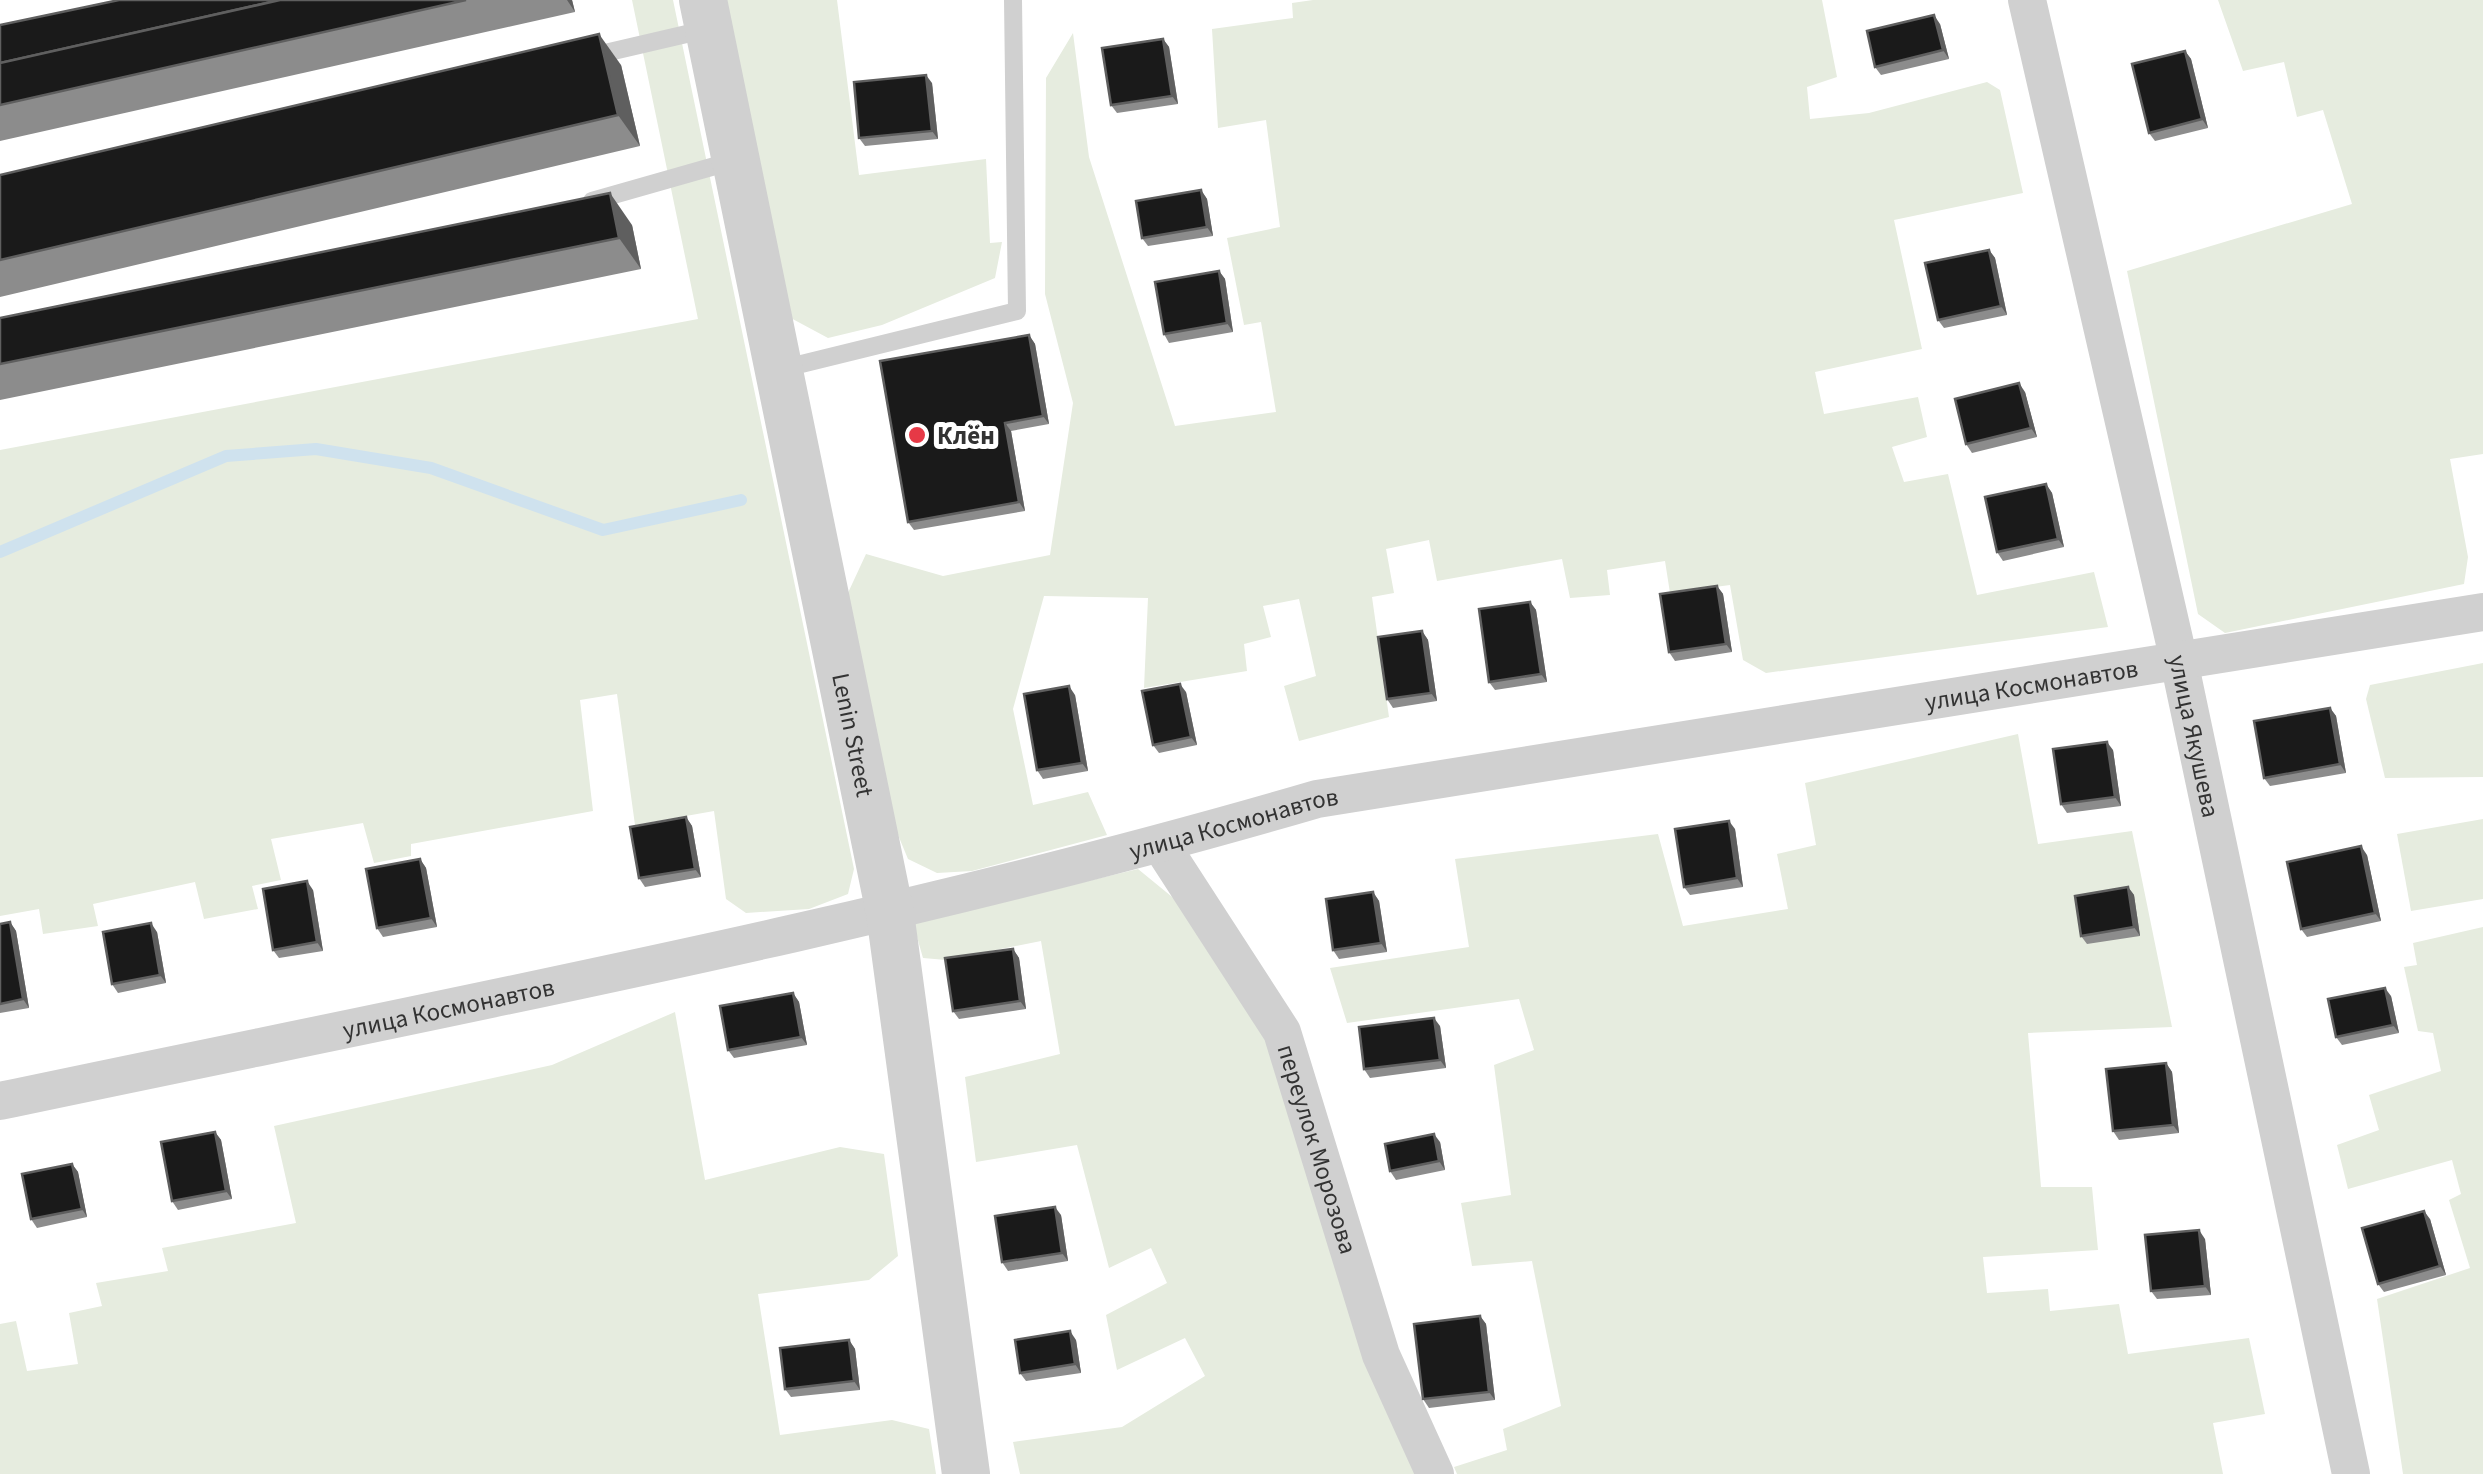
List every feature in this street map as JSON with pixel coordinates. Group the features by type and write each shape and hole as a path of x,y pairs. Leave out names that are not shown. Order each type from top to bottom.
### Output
{"street":[{"name":"улица Якушева","path":"2027,0 2180,661 2351,1474"},
{"name":"Lenin Street","path":"706,15 890,913 966,1474"},
{"name":"улица Космонавтов","path":"0,1101 890,913 1161,845 1317,799 2483,612"},
{"name":"переулок Морозова","path":"1161,845 1282,1032 1381,1354 1435,1474"}],"lane":[{"path":"780,369 1018,311 1013,0"},
{"path":"574,60 706,15"},
{"path":"566,209 736,160"}],"shaded area":[{"path":"632,0 673,0 854,869 848,894 809,909 746,913 726,899 714,811 635,825 617,694 580,700 593,811 411,844 411,856 374,863 363,823 271,839 281,880 252,886 258,909 204,919 195,882 93,904 98,926 43,934 39,909 0,916 0,450 698,319"},
{"path":"724,0 837,0 859,175 986,159 990,243 1002,242 995,278 882,325 828,338 787,316"},
{"path":"1822,0 1837,77 1807,87 1810,119 1869,113 1987,82 2000,90 2023,193 1894,220 1922,349 1815,372 1824,414 1918,397 1927,437 1892,447 1904,482 1948,474 1977,595 2094,572 2108,627 1766,673 1743,660 1730,585 1670,593 1665,561 1607,570 1610,595 1570,598 1562,559 1437,581 1429,540 1386,549 1394,593 1372,597 1389,717 1299,741 1284,686 1316,676 1299,599 1263,606 1271,637 1244,644 1247,671 1144,688 1148,598 1044,596 1013,709 1033,805 1088,792 1107,835 972,871 937,873 908,859 891,818 847,595 866,554 943,576 1050,555 1073,403 1045,294 1046,78 1073,33 1089,157 1175,426 1276,412 1261,322 1244,325 1227,238 1280,227 1266,120 1218,128 1212,29 1293,18 1292,3"},
{"path":"2218,0 2483,0 2483,454 2450,459 2468,557 2464,584 2225,633 2198,614 2127,271 2352,204 2323,110 2297,117 2284,62 2243,71"},
{"path":"2483,663 2483,777 2385,778 2366,699 2370,685"},
{"path":"2018,734 2038,844 2132,831 2172,1027 2028,1033 2041,1187 2092,1187 2098,1250 1983,1257 1987,1293 2048,1289 2050,1311 2119,1304 2128,1354 2249,1338 2265,1414 2213,1423 2223,1474 1457,1474 1454,1467 1507,1450 1503,1429 1561,1406 1532,1261 1472,1266 1461,1203 1511,1195 1494,1065 1534,1050 1519,999 1347,1023 1330,968 1469,947 1455,859 1658,834 1683,926 1788,909 1777,854 1816,845 1805,783"},
{"path":"2483,819 2483,899 2411,911 2397,834"},
{"path":"1138,869 1193,914 1268,1044 1415,1474 1020,1474 1013,1442 1122,1427 1205,1376 1185,1338 1117,1370 1106,1315 1167,1283 1151,1248 1109,1268 1077,1145 976,1162 965,1077 1060,1054 1041,941 946,960 923,958 913,923"},
{"path":"2483,927 2483,1474 2403,1474 2377,1299 2470,1268 2449,1200 2461,1194 2452,1160 2348,1189 2337,1145 2379,1130 2369,1095 2441,1071 2433,1033 2418,1031 2404,967 2417,965 2413,943"},
{"path":"675,1012 705,1180 840,1147 884,1154 898,1256 869,1280 758,1294 780,1435 892,1420 929,1429 936,1474 0,1474 0,1324 16,1321 27,1371 78,1364 69,1313 102,1306 96,1283 168,1271 162,1248 296,1223 274,1126 552,1065"}],"building":[{"path":"119,0 280,0 0,63 0,25"},
{"path":"280,0 466,0 0,105 0,63"},
{"path":"1934,15 1943,50 1875,67 1867,31"},
{"path":"599,34 618,115 0,260 0,175"},
{"path":"1163,39 1172,96 1111,105 1102,48"},
{"path":"2185,51 2202,119 2149,133 2132,64"},
{"path":"926,75 932,131 859,138 854,82"},
{"path":"1201,190 1207,227 1142,238 1136,201"},
{"path":"610,193 619,238 0,364 0,318"},
{"path":"1989,250 2001,306 1938,320 1925,263"},
{"path":"1219,271 1227,323 1164,334 1155,282"},
{"path":"1029,335 1043,416 1005,423 1019,502 908,522 880,361"},
{"path":"2019,383 2031,428 1966,444 1955,399"},
{"path":"2046,484 2058,539 1997,552 1985,497"},
{"path":"1717,586 1726,644 1669,652 1660,594"},
{"path":"1530,602 1541,674 1489,682 1479,609"},
{"path":"1422,631 1431,693 1387,699 1378,637"},
{"path":"1180,684 1191,737 1153,745 1142,691"},
{"path":"1069,686 1082,763 1037,770 1024,694"},
{"path":"2330,708 2340,764 2264,778 2254,721"},
{"path":"2107,742 2115,797 2061,804 2053,749"},
{"path":"686,817 695,869 639,878 630,827"},
{"path":"1729,821 1737,878 1684,887 1675,829"},
{"path":"2361,846 2375,913 2301,929 2287,862"},
{"path":"420,859 431,918 377,928 366,869"},
{"path":"307,881 317,942 273,950 263,889"},
{"path":"2128,887 2134,927 2081,936 2075,896"},
{"path":"1373,892 1381,943 1333,950 1326,899"},
{"path":"10,922 23,999 0,1004 0,924"},
{"path":"151,923 160,975 112,984 103,932"},
{"path":"1013,949 1020,1001 953,1011 945,958"},
{"path":"2385,988 2393,1025 2336,1037 2328,999"},
{"path":"793,993 801,1037 728,1050 720,1006"},
{"path":"1434,1018 1440,1060 1364,1069 1359,1027"},
{"path":"2166,1063 2173,1125 2113,1131 2106,1069"},
{"path":"215,1132 226,1191 172,1201 161,1142"},
{"path":"1434,1134 1439,1161 1390,1171 1385,1144"},
{"path":"72,1164 82,1209 31,1219 22,1174"},
{"path":"1055,1207 1062,1253 1002,1262 995,1216"},
{"path":"2424,1211 2440,1266 2378,1284 2362,1228"},
{"path":"2199,1230 2205,1286 2151,1291 2145,1235"},
{"path":"1480,1316 1489,1392 1423,1399 1414,1324"},
{"path":"1070,1331 1075,1364 1020,1373 1015,1340"},
{"path":"849,1340 854,1381 785,1389 780,1348"}],"waterway":[{"path":"0,552 226,456 316,449 431,468 603,530 741,500"}],"place":[{"name":"Клён","path":"917,435"}]}
